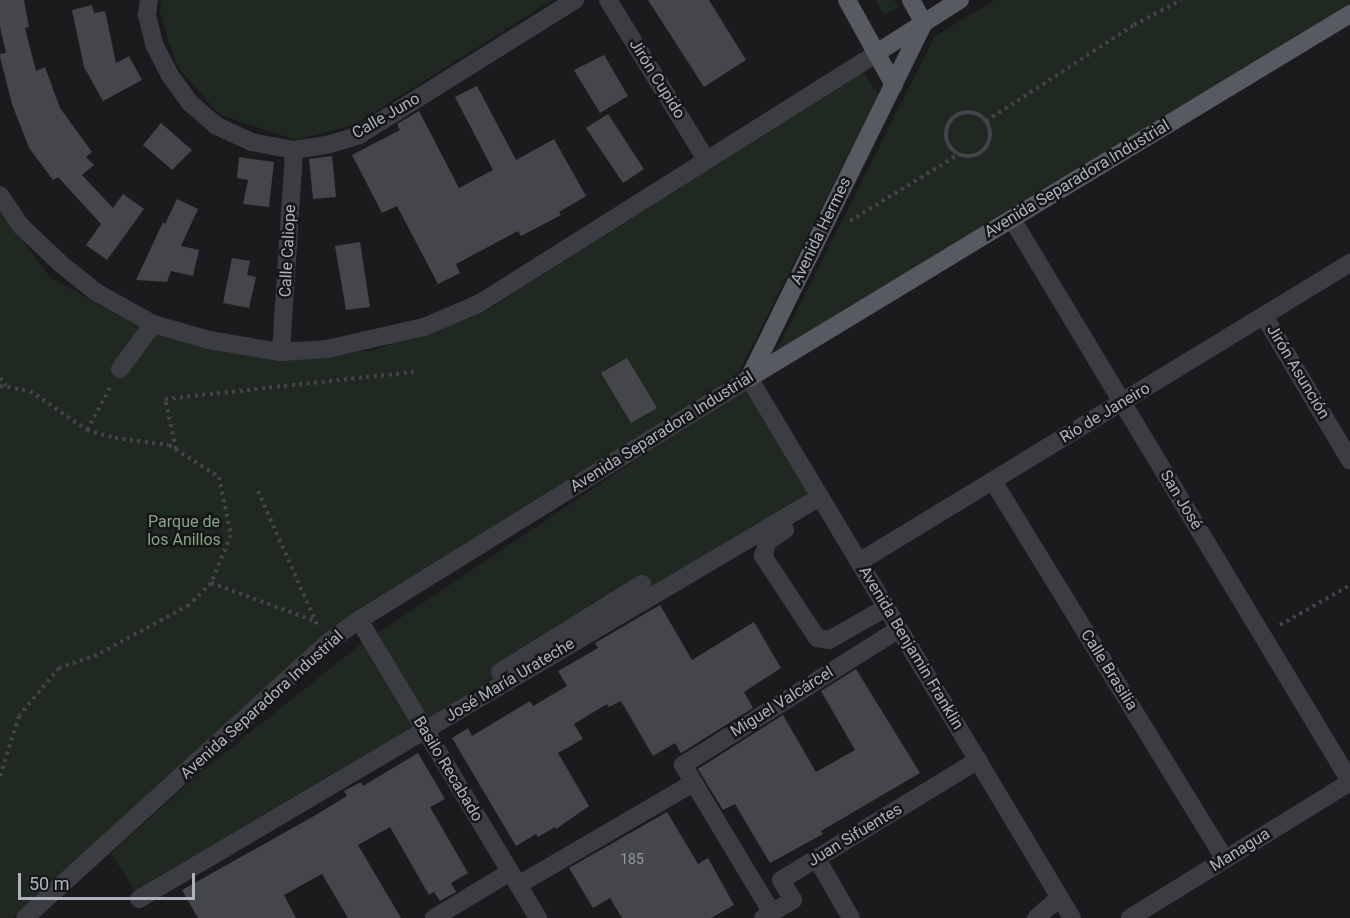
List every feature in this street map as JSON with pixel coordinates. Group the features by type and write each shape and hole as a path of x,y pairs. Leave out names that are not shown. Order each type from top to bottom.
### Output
{"main road":[{"path":"847,0 878,52 894,85"},
{"path":"911,0 924,23"},
{"path":"878,52 960,0"},
{"name":"Avenida Separadora Industrial","path":"748,378 1350,14"},
{"name":"Avenida Hermes","path":"748,378 924,23"}],"street":[{"name":"Calle Juno","path":"149,0 147,15 155,46 169,74 189,102 215,125 251,142 294,150 359,135 575,0"},
{"name":"Jirón Cupido","path":"608,0 706,159"},
{"path":"0,195 21,226 61,264 96,292 153,324 209,340 281,352 371,341 424,327 480,303 878,52"},
{"name":"Calle Caliope","path":"281,352 294,150"},
{"name":"San José","path":"1012,219 1350,781"},
{"name":"Río de Janeiro","path":"859,562 1350,263"},
{"name":"Jirón Asunción","path":"1263,316 1350,460"},
{"path":"120,369 153,324"},
{"name":"Avenida Benjamin Franklin","path":"748,378 978,760 1065,911"},
{"name":"Avenida Separadora Industrial","path":"25,918 327,643 359,620 748,378"},
{"name":"Calle Brasilia","path":"993,481 1225,859"},
{"path":"822,501 768,541 763,556 817,638 822,641 829,640 887,608"},
{"name":"José María Urateche","path":"139,900 422,727 822,501"},
{"path":"422,727 642,584"},
{"name":"Basilo Recabado","path":"359,620 538,918"},
{"name":"Miguel Valcárcel","path":"767,915 683,765 899,629"},
{"name":"Juan Sifuentes","path":"767,915 793,900 781,880 978,760"},
{"name":"Managua","path":"1131,918 1350,781"},
{"path":"434,918 514,879 693,783"},
{"path":"817,859 851,918"},
{"path":"1036,918 1065,911"}],"path":[{"path":"986,121 1134,25 1181,0"},
{"path":"847,223 959,154 973,155 985,148 990,135 986,121 981,116 967,111 953,117 948,123 946,138 949,145 959,154"},
{"path":"87,430 120,369"},
{"path":"176,449 165,399 414,372"},
{"path":"0,378 7,387"},
{"path":"0,386 30,391 87,430 115,438 169,445 176,449 219,477 231,535 211,583 189,605 97,655 59,668 19,716 0,776"},
{"path":"258,491 315,621 327,643"},
{"path":"211,583 315,621"},
{"path":"1262,635 1350,585"}],"green space":[{"path":"161,0 553,0 354,125 296,140 220,115 177,66 160,13"},
{"path":"875,0 894,0 898,7 884,15"},
{"path":"995,0 1350,0 1350,3 776,352 935,36"},
{"name":"Parque de los Anillos","path":"863,70 878,95 739,372 358,628 13,918 0,918 0,211 50,277 146,331 283,359 374,350 486,311"},
{"path":"746,386 812,496 425,727 372,637"},
{"path":"367,639 419,730 137,895 111,853 202,771"}],"building":[{"path":"0,0 24,0 29,27 25,28 36,71 45,67 60,108 92,152 86,157 94,165 82,175 113,208 123,194 144,209 107,260 86,245 101,224 58,177 53,180 29,148 12,104 0,57 0,54 6,53 0,27"},
{"path":"648,0 709,0 746,60 704,87"},
{"path":"92,5 94,13 105,11 116,63 129,56 142,80 103,101 84,67 72,10"},
{"path":"604,55 628,96 600,113 574,70"},
{"path":"477,86 516,160 554,139 586,196 559,212 561,215 521,236 518,231 456,264 460,273 438,284 397,206 382,213 352,155 400,130 397,124 419,111 459,188 493,170 455,97"},
{"path":"608,114 644,169 623,183 586,128"},
{"path":"161,123 192,150 172,170 143,145"},
{"path":"332,156 336,197 313,199 309,159"},
{"path":"239,157 274,162 269,207 243,204 248,180 237,178"},
{"path":"177,199 198,209 181,246 199,250 193,276 171,271 167,282 136,280 163,222 165,224"},
{"path":"360,242 370,307 346,310 335,246"},
{"path":"232,258 250,261 247,275 256,277 249,308 223,303"},
{"path":"627,358 657,408 631,423 601,373"},
{"path":"660,605 692,660 754,622 781,668 744,692 753,708 681,753 675,743 653,756 621,701 609,707 607,704 574,724 583,739 558,753 589,806 556,829 555,827 538,837 536,834 516,846 452,738 468,728 472,736 530,701 533,706 567,686 558,671 598,648 595,643"},
{"path":"856,669 920,773 821,831 823,834 770,863 735,804 723,810 698,769 783,715 816,772 855,750 821,691"},
{"path":"418,753 445,799 430,807 468,873 451,883 456,892 440,901 434,892 429,895 390,827 358,845 401,918 348,918 322,874 284,895 296,918 198,918 182,890 347,796 344,791 361,782 363,786"},
{"path":"667,812 698,864 708,858 734,905 711,918 622,918 610,898 593,908 569,868"}]}
